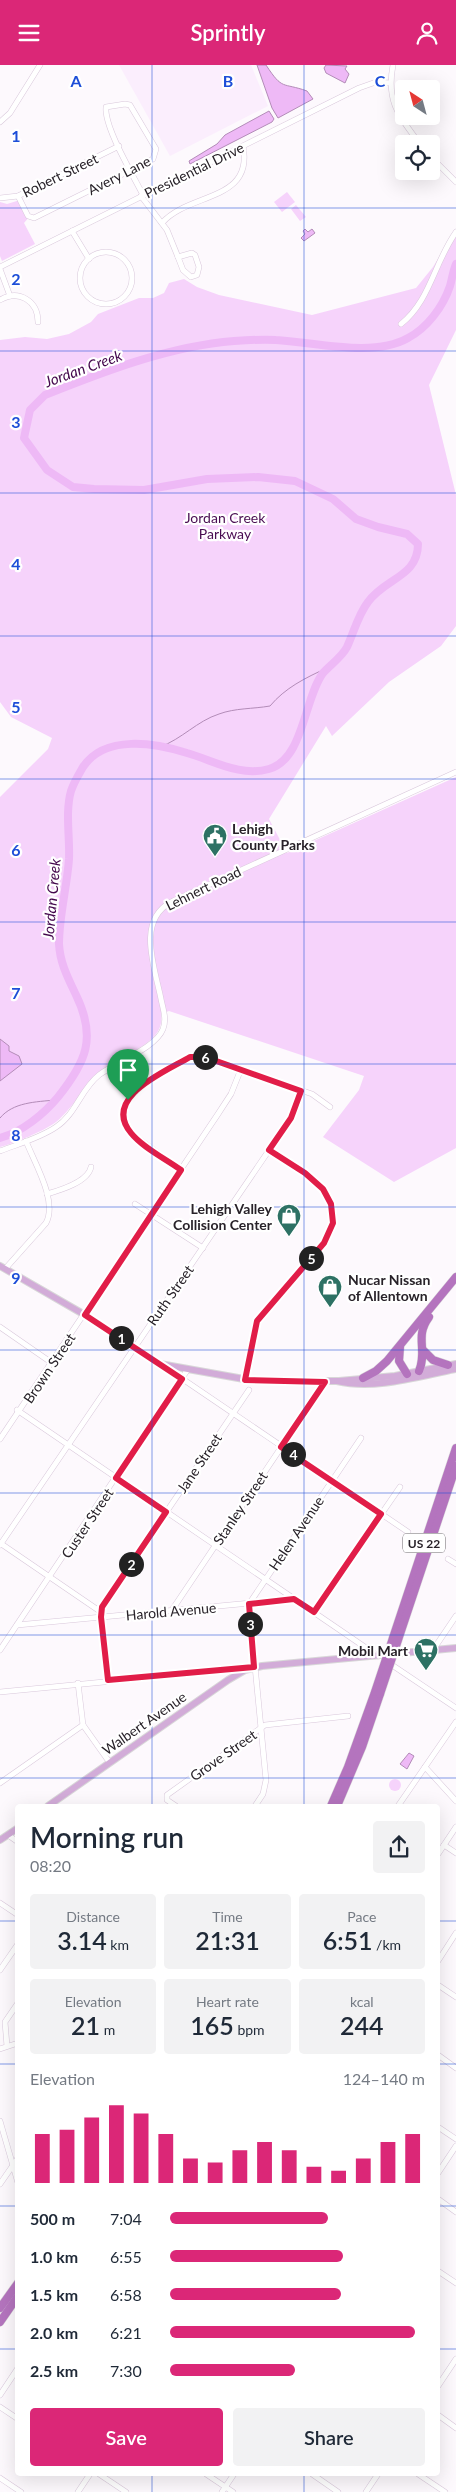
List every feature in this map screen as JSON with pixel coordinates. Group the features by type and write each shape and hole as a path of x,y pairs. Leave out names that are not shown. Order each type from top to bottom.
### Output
{"highway":[{"path":"362,1378 382,1367 456,1277"},
{"path":"401,1345 398,1361 413,1374 423,1360 420,1336 423,1327 456,1284"},
{"path":"422,1348 433,1360 453,1366"},
{"name":"US 22","path":"338,1804 362,1747 377,1693 456,1448"},
{"name":"US 22","path":"395,1639 456,1466"},
{"path":"447,1492 456,1480"},
{"name":"US 22","path":"332,1804 377,1693"},
{"path":"0,2308 15,2287"},
{"path":"0,2322 15,2300"}],"main road":[{"path":"2,1267 85,1315 160,1364 245,1380 325,1382 413,1374"},
{"path":"336,1381 346,1384 378,1383 453,1366"},
{"name":"Walbert Avenue","path":"51,1804 228,1680 254,1667 456,1648"},
{"path":"0,1840 15,1830"}],"street":[{"path":"0,122 10,113 40,65"},
{"path":"393,65 390,83 395,109 414,135"},
{"name":"Presidential Drive","path":"0,268 362,86 376,82 390,83"},
{"name":"Avery Lane","path":"18,196 28,216 34,218 154,159 156,149 130,105 106,107 107,121 119,146"},
{"path":"119,146 142,196 170,235 178,257 186,273 192,277 197,275 199,267 195,255 192,253 178,257"},
{"name":"Robert Street","path":"0,197 18,196 119,146"},
{"path":"162,223 177,210 213,197 236,180 246,164 243,146"},
{"path":"440,166 456,182"},
{"path":"72,231 89,259"},
{"path":"401,324 421,304 434,271 456,233"},
{"path":"106,252 117,254 125,260 132,278 130,288 124,296 114,302 104,304 94,302 86,296 81,288 79,277 82,267 89,259 97,254 106,252"},
{"path":"0,268 10,296"},
{"path":"0,300 10,296 23,297 31,302 36,311 38,322"},
{"name":"Lehnert Road","path":"26,1141 63,1121 94,1079 157,1039 164,1027 164,1015 150,934 152,923 160,909 186,895 456,772"},
{"path":"181,1170 132,1134 125,1122 128,1100 140,1086 190,1057 205,1057 312,1094 330,1107"},
{"name":"Brown Street","path":"0,1439 152,1215 231,1094 241,1069"},
{"name":"Ruth Street","path":"0,1544 291,1118 301,1091"},
{"path":"0,1151 26,1141 47,1194 50,1209 48,1219 2,1267"},
{"path":"245,1380 257,1321 320,1249 331,1230 333,1217 331,1204 319,1185 269,1150"},
{"path":"47,1194 63,1189 86,1176 91,1167"},
{"path":"135,1204 202,1248"},
{"path":"0,1327 52,1363"},
{"path":"160,1364 408,1533"},
{"name":"Custer Street","path":"0,1649 188,1369"},
{"name":"Stanley Street","path":"172,1610 325,1382"},
{"name":"Jane Street","path":"101,1614 166,1512 249,1390"},
{"path":"18,1411 456,1709"},
{"name":"Helen Avenue","path":"249,1604 361,1438"},
{"path":"314,1612 400,1487"},
{"path":"0,1544 101,1614 108,1680"},
{"path":"448,1559 456,1564"},
{"name":"Harold Avenue","path":"17,1625 101,1614 172,1610 294,1599"},
{"path":"249,1604 266,1780 263,1794 256,1804"},
{"path":"433,1650 456,1616"},
{"path":"0,1692 254,1667"},
{"path":"78,1683 83,1725 110,1763"},
{"path":"0,1687 7,1691"},
{"name":"Grove Street","path":"173,1804 168,1801 167,1795 265,1725 348,1716"},
{"path":"399,1804 456,1722"},
{"path":"0,1783 83,1725"},
{"path":"425,1767 456,1801"},
{"path":"440,1851 456,1827"},
{"path":"8,1835 15,1840"},
{"path":"444,1845 456,1853"},
{"path":"0,1903 15,1913"},
{"path":"440,1958 456,1933"},
{"path":"0,1970 15,1948"},
{"path":"440,1986 456,1997"},
{"path":"7,2046 5,2022 15,2007"},
{"path":"0,2049 15,2044"},
{"path":"440,2056 456,2068"},
{"path":"0,2121 15,2174"},
{"path":"440,2128 456,2139"},
{"path":"440,2170 456,2146"},
{"path":"0,2184 15,2162"},
{"path":"440,2200 456,2212"},
{"path":"440,2272 456,2283"},
{"path":"440,2383 456,2359"},
{"path":"0,2395 15,2372"},
{"path":"0,2407 15,2417"},
{"path":"440,2416 456,2427"},
{"path":"78,2492 89,2476"},
{"path":"102,2476 126,2492"},
{"path":"208,2476 223,2489 233,2492"},
{"path":"223,2489 233,2476"},
{"path":"315,2476 338,2492"},
{"path":"366,2492 377,2476"},
{"path":"421,2476 445,2492"},
{"path":"0,2478 21,2492"}],"shaded area":[{"path":"119,65 251,65 268,106 170,156"},
{"path":"257,65 266,65 280,82 307,91 313,99 278,118 272,108"},
{"path":"326,65 347,66 345,69 349,74 345,83 326,73 324,68"},
{"path":"269,111 274,119 272,122 190,164 189,161 217,144 225,135"},
{"path":"305,229 308,232 312,229 315,233 304,241 301,238 305,234 303,231"},
{"path":"0,1039 9,1046 9,1051 19,1056 22,1064 0,1081"},
{"path":"409,1753 414,1756 407,1769 400,1764"}],"green space":[{"path":"287,192 295,202 282,212 274,202"},
{"path":"20,200 29,217 24,223 35,244 2,261 0,256 0,202 7,204"},
{"path":"296,205 306,217 300,221 291,209"},
{"name":"Jordan Creek Parkway","path":"456,229 456,330 429,385 456,495 456,626 441,646 389,682 332,736 326,726 269,819 287,853 456,777 456,1148 394,1182 323,1137 359,1090 364,1076 169,1011 161,1014 161,1024 151,1040 99,1072 56,1122 29,1136 0,1147 0,797 48,749 52,738 11,717 0,702 0,340 25,337 47,339 69,334 91,322 98,314 139,298 153,298 164,293 169,283 184,279 197,287 219,295 312,315 416,288 433,267"},
{"path":"393,1779 397,1779 401,1785 397,1791 393,1791 389,1787 389,1783"}],"waterway":[{"name":"Jordan Creek","path":"0,1138 24,1127 39,1116 58,1097 76,1072 82,1061 85,1049 87,1037 86,1024 67,976 59,944 69,859 69,799 83,767 92,757 104,749 117,745 131,744 146,744 174,749 238,770 258,771 269,769 281,763 290,753 296,741 311,697 323,673 345,651 368,602 383,587 407,571 413,564 417,555 418,544 407,534 356,519 333,499 295,481 258,477 207,479 144,490 73,487 47,470 24,438 30,410 45,395 138,361 186,348 234,341 266,340 361,348 394,344 415,334 434,316 447,294 456,264"},
{"name":"Jordan Creek","path":"160,747 219,714 270,706 296,684 327,668"},
{"path":"0,1118 18,1106 33,1102 55,1100"}],"place":[{"name":"Lehigh County Parks","path":"215,857"},
{"name":"Lehigh Valley Collision Center","path":"289,1237"},
{"name":"Nucar Nissan of Allentown","path":"330,1308"},
{"name":"Mobil Mart","path":"426,1671"}],"route":[{"path":"190,1057 205,1057 301,1091 291,1118 269,1150 314,1180 323,1189 331,1204 333,1223 328,1237 320,1249 262,1312 257,1321 253,1330 245,1380 325,1382 281,1447 381,1514 314,1612 294,1599 249,1604 254,1667 108,1680 101,1617 102,1607 166,1512 116,1478 182,1379 85,1315 181,1170 132,1134 125,1122 128,1100 140,1086 190,1057"}]}
